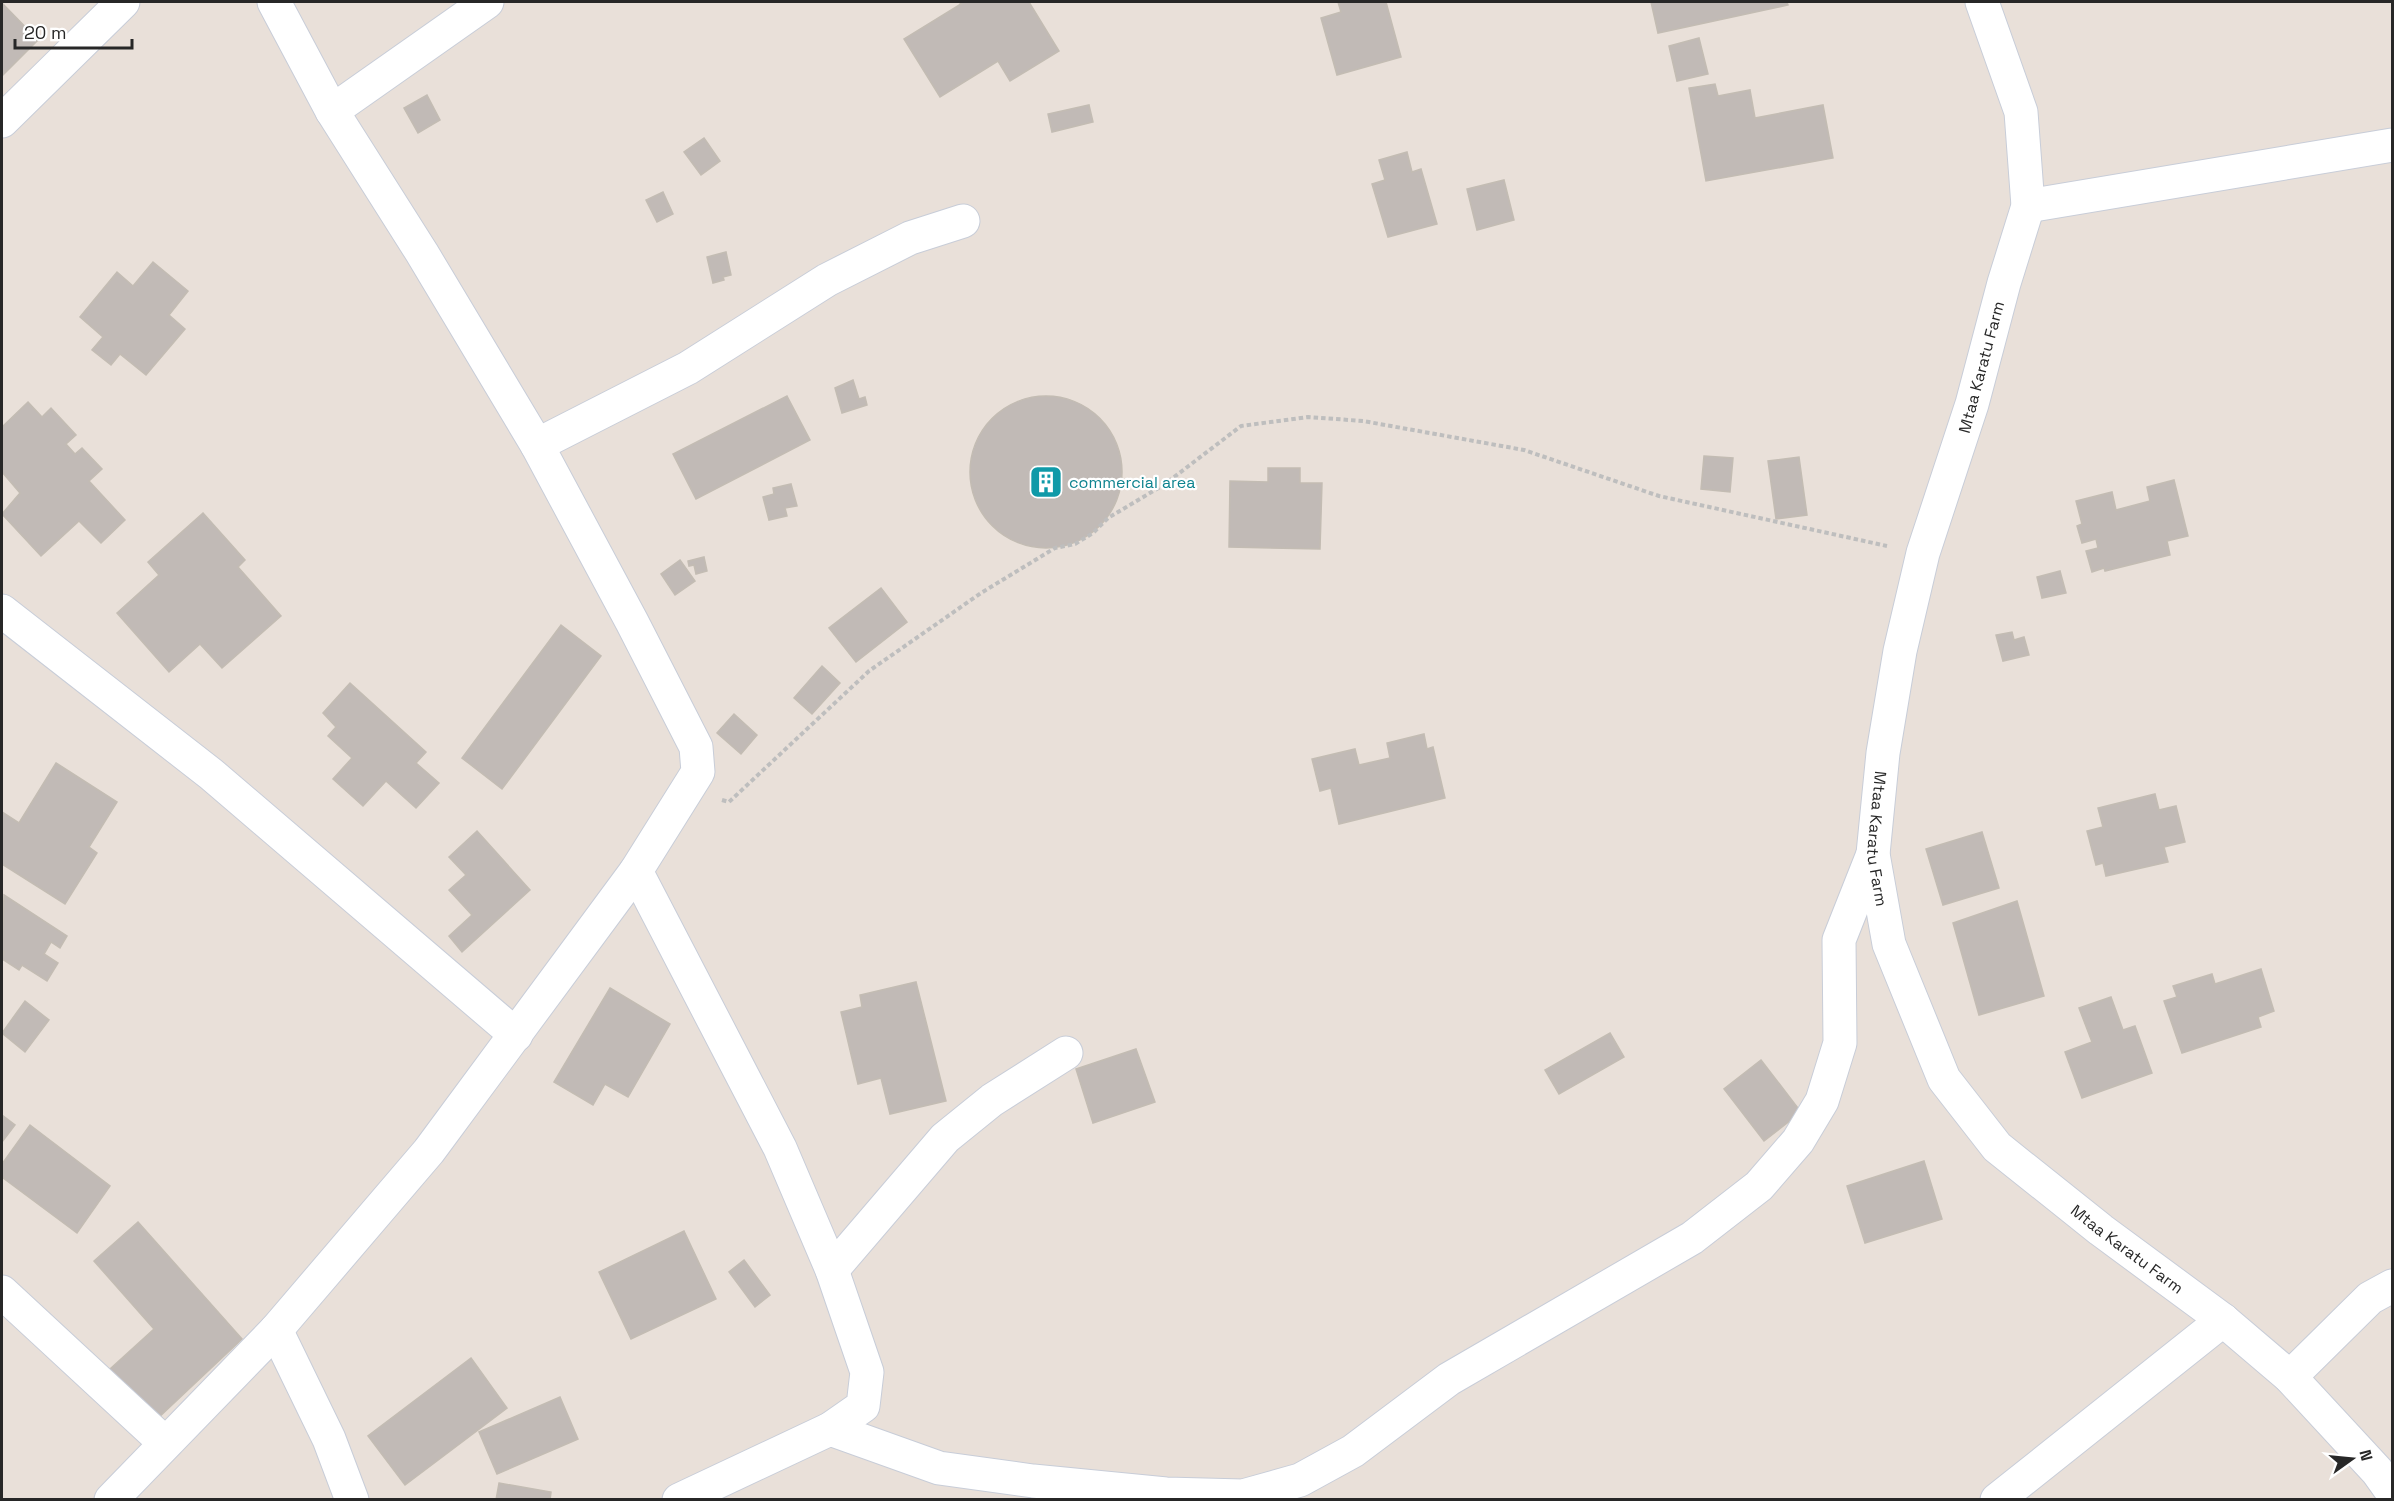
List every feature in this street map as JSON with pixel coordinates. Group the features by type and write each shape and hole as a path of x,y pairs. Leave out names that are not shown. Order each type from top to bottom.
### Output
{"street":[{"path":"2,121 123,2"},
{"path":"111,1500 276,1330 429,1151 636,871 698,772 696,747 537,445 422,253 332,111 274,2"},
{"path":"332,111 487,2"},
{"name":"Mtaa Karatu Farm","path":"1982,2 2021,112 2028,206 1972,404 1923,553 1894,685 1883,753 1873,854 1889,944 1944,1079 1997,1147 2100,1230 2223,1320 2290,1377 2377,1471 2392,1492"},
{"path":"2028,206 2392,145"},
{"path":"537,445 688,368 827,280 910,238 963,220"},
{"path":"2,611 211,774 516,1035"},
{"path":"831,1429 939,1468 1033,1481 1166,1494 1243,1496 1300,1480 1353,1451 1449,1379 1692,1238 1759,1186 1798,1142 1822,1101 1840,1043 1839,940 1873,854"},
{"path":"636,871 780,1148 832,1270 867,1372 863,1406 831,1429 679,1500"},
{"path":"832,1270 945,1138 992,1100 1066,1053"},
{"path":"2290,1377 2370,1298 2392,1286"},
{"path":"2,1292 165,1443"},
{"path":"1997,1500 2223,1320"},
{"path":"276,1330 329,1439 352,1500"}],"path":[{"path":"678,803 710,797 729,802 869,671 981,593 1055,548 1075,544 1093,533 1108,518 1165,484 1241,426 1308,417 1363,421 1524,450 1659,496 1923,553"}],"building":[{"path":"959,2 1029,2 1059,51 1010,81 998,61 940,97 904,39 961,4"},
{"path":"1338,2 1386,2 1401,57 1337,75 1321,18 1341,12"},
{"path":"1651,2 1787,2 1788,5 1658,33"},
{"path":"2,3 38,40 2,76"},
{"path":"1699,38 1708,74 1677,81 1669,46"},
{"path":"1715,84 1718,96 1750,90 1755,118 1823,105 1833,158 1706,181 1689,88"},
{"path":"427,95 440,120 418,133 404,108"},
{"path":"1089,105 1093,122 1052,132 1048,114"},
{"path":"704,138 720,161 701,175 684,152"},
{"path":"1407,152 1412,172 1421,169 1437,224 1388,237 1372,184 1385,180 1379,160"},
{"path":"1504,180 1514,220 1477,230 1467,189"},
{"path":"663,192 673,214 657,222 646,200"},
{"path":"726,252 731,275 713,283 707,257"},
{"path":"153,262 188,291 169,315 185,329 146,375 120,354 111,365 92,350 103,337 80,317 117,272 133,286"},
{"path":"853,380 859,399 865,397 867,405 842,413 835,388"},
{"path":"787,396 810,440 696,499 673,454"},
{"name":"commercial area","path":"1046,396 1075,401 1100,418 1117,443 1122,472 1117,501 1100,526 1075,543 1046,548 1017,543 992,526 975,501 970,472 975,443 992,418 1017,401"},
{"path":"28,402 42,417 51,408 76,435 66,444 75,454 82,448 102,469 89,481 125,520 101,543 79,521 41,556 2,514 20,493 2,472 2,427"},
{"path":"1704,456 1733,458 1730,492 1701,489"},
{"path":"1799,457 1807,515 1776,519 1768,461"},
{"path":"1268,468 1300,468 1300,483 1322,483 1320,549 1229,547 1230,481 1268,482"},
{"path":"2174,480 2188,536 2167,541 2170,555 2092,572 2086,551 2098,548 2096,539 2082,543 2077,526 2082,524 2076,501 2112,492 2116,510 2150,501 2147,487"},
{"path":"791,484 797,506 785,508 787,516 769,520 763,497 774,494 773,488"},
{"path":"203,513 245,560 238,567 281,616 222,668 200,644 169,672 117,613 159,575 148,562"},
{"path":"704,557 707,571 696,574 694,565 689,566 688,561"},
{"path":"680,560 695,581 675,595 661,574"},
{"path":"2060,571 2066,593 2042,598 2037,577"},
{"path":"881,588 907,622 856,662 829,628"},
{"path":"561,625 601,656 502,789 462,758"},
{"path":"2012,632 2014,640 2024,637 2029,655 2003,661 1996,635"},
{"path":"822,666 840,683 812,714 794,698"},
{"path":"350,683 426,752 416,763 439,783 416,808 386,781 363,806 333,779 352,758 328,736 336,727 323,713"},
{"path":"734,714 757,735 741,754 717,733"},
{"path":"1424,734 1427,749 1433,747 1445,798 1339,824 1331,788 1320,791 1312,759 1355,749 1359,765 1390,758 1387,743"},
{"path":"56,763 117,802 89,847 97,853 65,904 2,864 2,812 19,823"},
{"path":"2155,794 2159,810 2176,806 2185,842 2164,847 2168,862 2106,876 2103,863 2096,865 2087,831 2103,827 2098,808"},
{"path":"477,831 530,890 462,952 449,936 472,915 449,890 466,875 449,857"},
{"path":"1982,832 1999,888 1943,905 1926,849"},
{"path":"4,895 67,936 60,948 51,942 44,954 58,963 47,981 22,965 19,970 2,959"},
{"path":"2017,901 2044,996 1979,1015 1953,923"},
{"path":"2261,969 2274,1011 2258,1017 2261,1027 2182,1053 2164,1001 2177,997 2173,986 2212,974 2215,984"},
{"path":"916,982 946,1101 890,1114 881,1078 858,1084 841,1012 862,1007 860,995"},
{"path":"610,988 670,1024 628,1097 605,1084 593,1105 554,1082"},
{"path":"2111,997 2123,1030 2135,1026 2152,1073 2082,1098 2065,1052 2092,1042 2079,1008"},
{"path":"25,1001 49,1020 25,1052 2,1033"},
{"path":"1610,1033 1624,1057 1559,1094 1545,1070"},
{"path":"1136,1049 1155,1102 1093,1123 1076,1069"},
{"path":"1761,1060 1801,1112 1764,1141 1724,1089"},
{"path":"2,1115 15,1125 2,1142"},
{"path":"30,1125 110,1186 77,1233 2,1177 2,1164"},
{"path":"1924,1161 1942,1219 1865,1243 1847,1186"},
{"path":"138,1222 242,1339 156,1420 110,1369 154,1329 94,1261"},
{"path":"684,1231 716,1299 631,1339 599,1272"},
{"path":"744,1260 770,1295 755,1307 729,1272"},
{"path":"471,1358 507,1408 405,1485 368,1436"},
{"path":"560,1397 578,1439 497,1474 479,1432"},
{"path":"499,1483 551,1492 550,1500 496,1500"}],"place":[{"name":"commercial area","path":"1046,482"}]}
